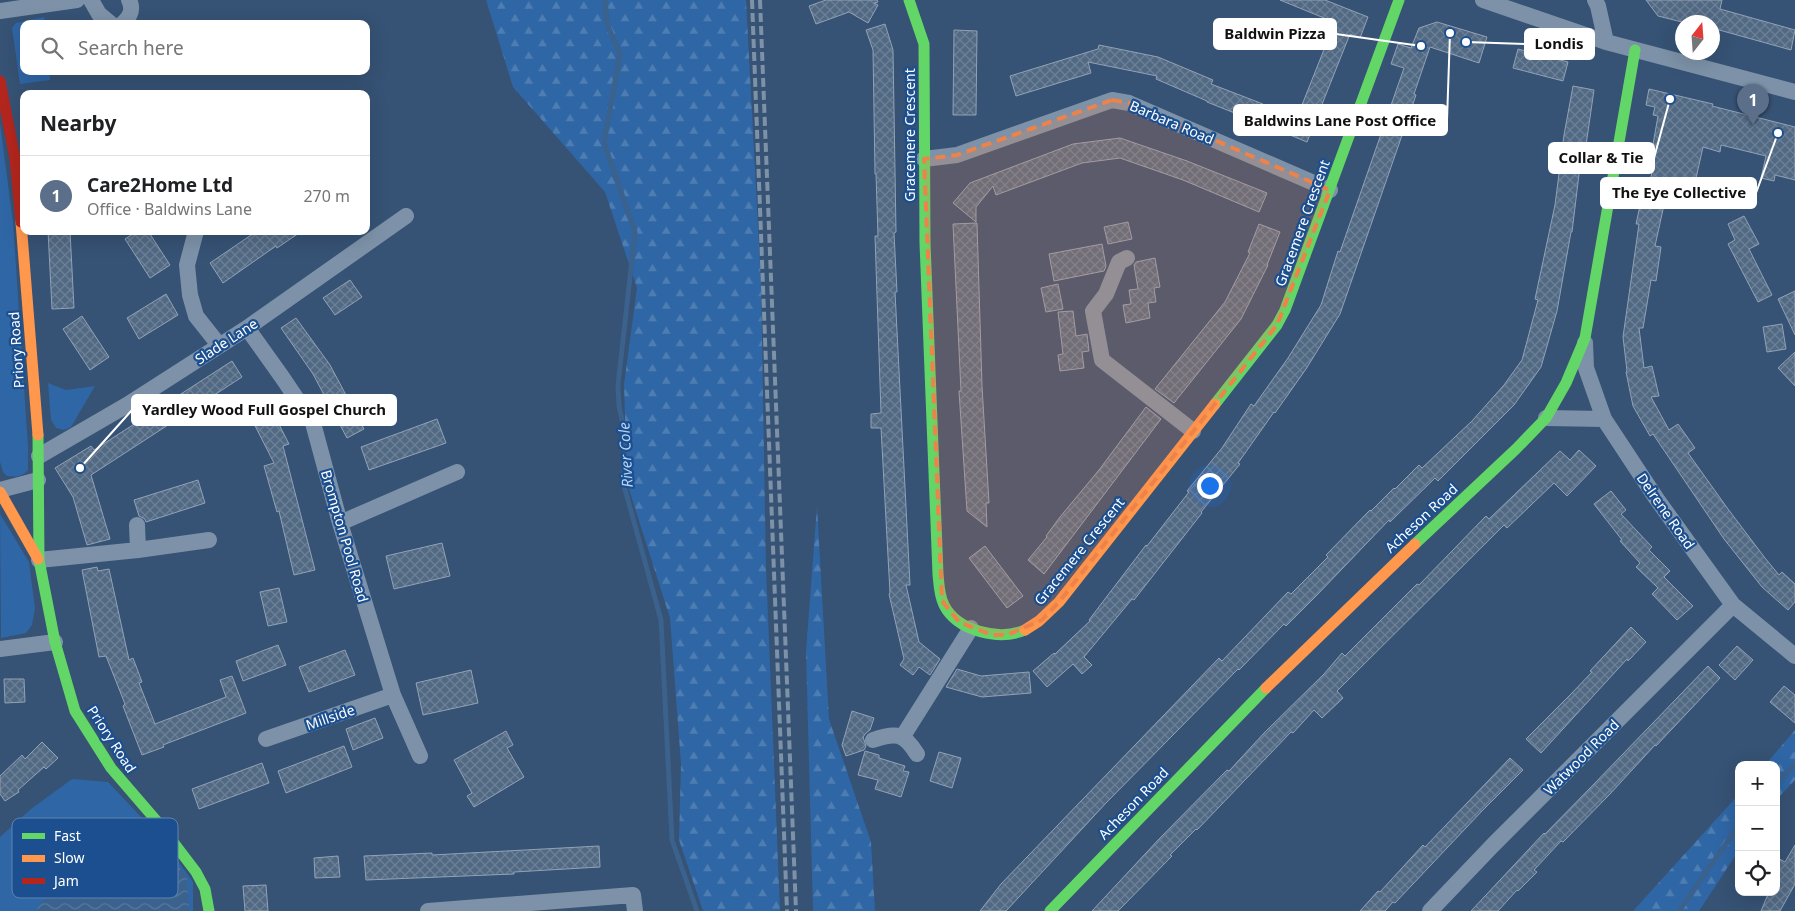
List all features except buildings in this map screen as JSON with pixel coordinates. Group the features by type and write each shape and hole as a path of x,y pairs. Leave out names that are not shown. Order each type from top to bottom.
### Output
{"street":[{"path":"0,11 77,0"},
{"path":"91,0 99,14 106,20"},
{"path":"126,20 131,13 129,0"},
{"name":"Gracemere Crescent","path":"909,0 924,44 925,243 938,574 942,601 949,613 959,622 992,635 1007,635 1019,632 1042,620 1059,602 1277,325 1285,310 1399,0"},
{"path":"1483,0 1606,42 1795,92"},
{"path":"1595,0 1606,42"},
{"name":"Acheson Road","path":"1050,911 1270,684 1546,418 1566,383 1585,338 1635,50"},
{"name":"Priory Road","path":"0,81 15,158 20,212"},
{"name":"Barbara Road","path":"924,159 957,155 1112,100 1129,103 1330,190"},
{"name":"Slade Lane","path":"39,456 247,328 406,216"},
{"name":"Priory Road","path":"22,235 39,456 39,560 55,642 75,711 111,768 154,818"},
{"path":"195,235 187,265 190,295 196,316 219,345"},
{"path":"1128,258 1119,262 1106,294 1092,311 1102,360 1193,431"},
{"name":"Brompton Pool Road","path":"247,328 312,423 340,523 393,695 420,756"},
{"name":"Delrene Road","path":"1585,338 1586,368 1604,419 1656,498 1733,605 1795,656"},
{"path":"1546,418 1604,419"},
{"path":"340,523 457,472"},
{"path":"0,491 38,480"},
{"name":"Priory Road","path":"0,491 39,560"},
{"path":"137,526 138,550"},
{"path":"39,560 138,550 209,540"},
{"name":"Watwood Road","path":"1430,911 1500,838 1733,605"},
{"path":"902,736 971,628"},
{"path":"0,648 55,642"},
{"name":"Millside","path":"266,739 393,695"},
{"path":"874,740 888,734 902,736 911,743 918,754"},
{"name":"Priory Road","path":"178,848 196,872 204,889 209,911"},
{"path":"428,911 633,895 635,911"}],"highlighted area":[{"path":"1112,100 1129,103 1330,190 1277,325 1059,602 1042,620 1007,635 992,635 959,622 942,601 924,159 957,155"}],"green space":[{"path":"486,0 746,0 761,283 766,567 780,911 703,911 679,840 681,764 670,618 627,483 624,384 637,288 605,192 513,87"},
{"path":"44,17 44,20 30,20"},
{"path":"20,22 20,75 49,75 50,80 20,84 12,28 16,23"},
{"path":"0,123 13,222 28,446 28,470 16,476 7,476 3,472 0,462"},
{"path":"48,383 66,390 95,386 71,427 64,430 56,428 51,420"},
{"path":"817,506 829,719 871,842 875,911 813,911 806,652"},
{"path":"0,514 29,562 35,608 32,625 26,633 1,638"},
{"path":"1795,730 1795,780 1780,796 1780,761 1768,761"},
{"path":"72,779 108,782 142,818 21,818"},
{"path":"1735,798 1735,856 1699,911 1633,911"},
{"path":"12,826 12,898 178,898 178,861 193,882 193,911 0,911 0,837"}],"water":[{"path":"178,866 187,877 189,911 35,911 46,898 178,898"}],"waterway":[{"name":"River Cole","path":"605,0 607,24 620,54 604,143 635,232 618,385 619,406 626,438 623,482 661,620 672,840 697,911"},
{"path":"1780,780 1795,764"},
{"path":"1679,911 1735,831"}],"railway":[{"path":"752,0 787,911"},
{"path":"760,0 796,911"}],"traffic: fast":[{"path":"909,0 924,44 925,243 940,593 942,601 950,614 968,627 991,634 1015,633 1025,630"},
{"path":"1215,404 1277,325 1285,310 1399,0"},
{"path":"1415,544 1516,449 1546,418 1566,383 1585,338 1635,50"},
{"path":"38,435 39,560 55,642 75,711 111,768 154,818"},
{"path":"1050,911 1266,688"},
{"path":"178,848 196,872 205,889 209,911"}],"traffic: slow":[{"path":"22,235 38,435"},
{"path":"1025,630 1039,621 1059,602 1215,404"},
{"path":"0,492 38,559"},
{"path":"1266,688 1415,544"}],"traffic: jam":[{"path":"0,81 15,158 20,211"}],"place":[{"name":"Baldwins Lane Post Office","path":"1450,33"},
{"name":"Londis","path":"1466,42"},
{"name":"Baldwin Pizza","path":"1421,46"},
{"name":"Collar & Tie","path":"1670,99"},
{"name":"Care2Home Ltd","path":"1753,125"},
{"name":"The Eye Collective","path":"1778,133"},
{"name":"Yardley Wood Full Gospel Church","path":"80,468"}]}
